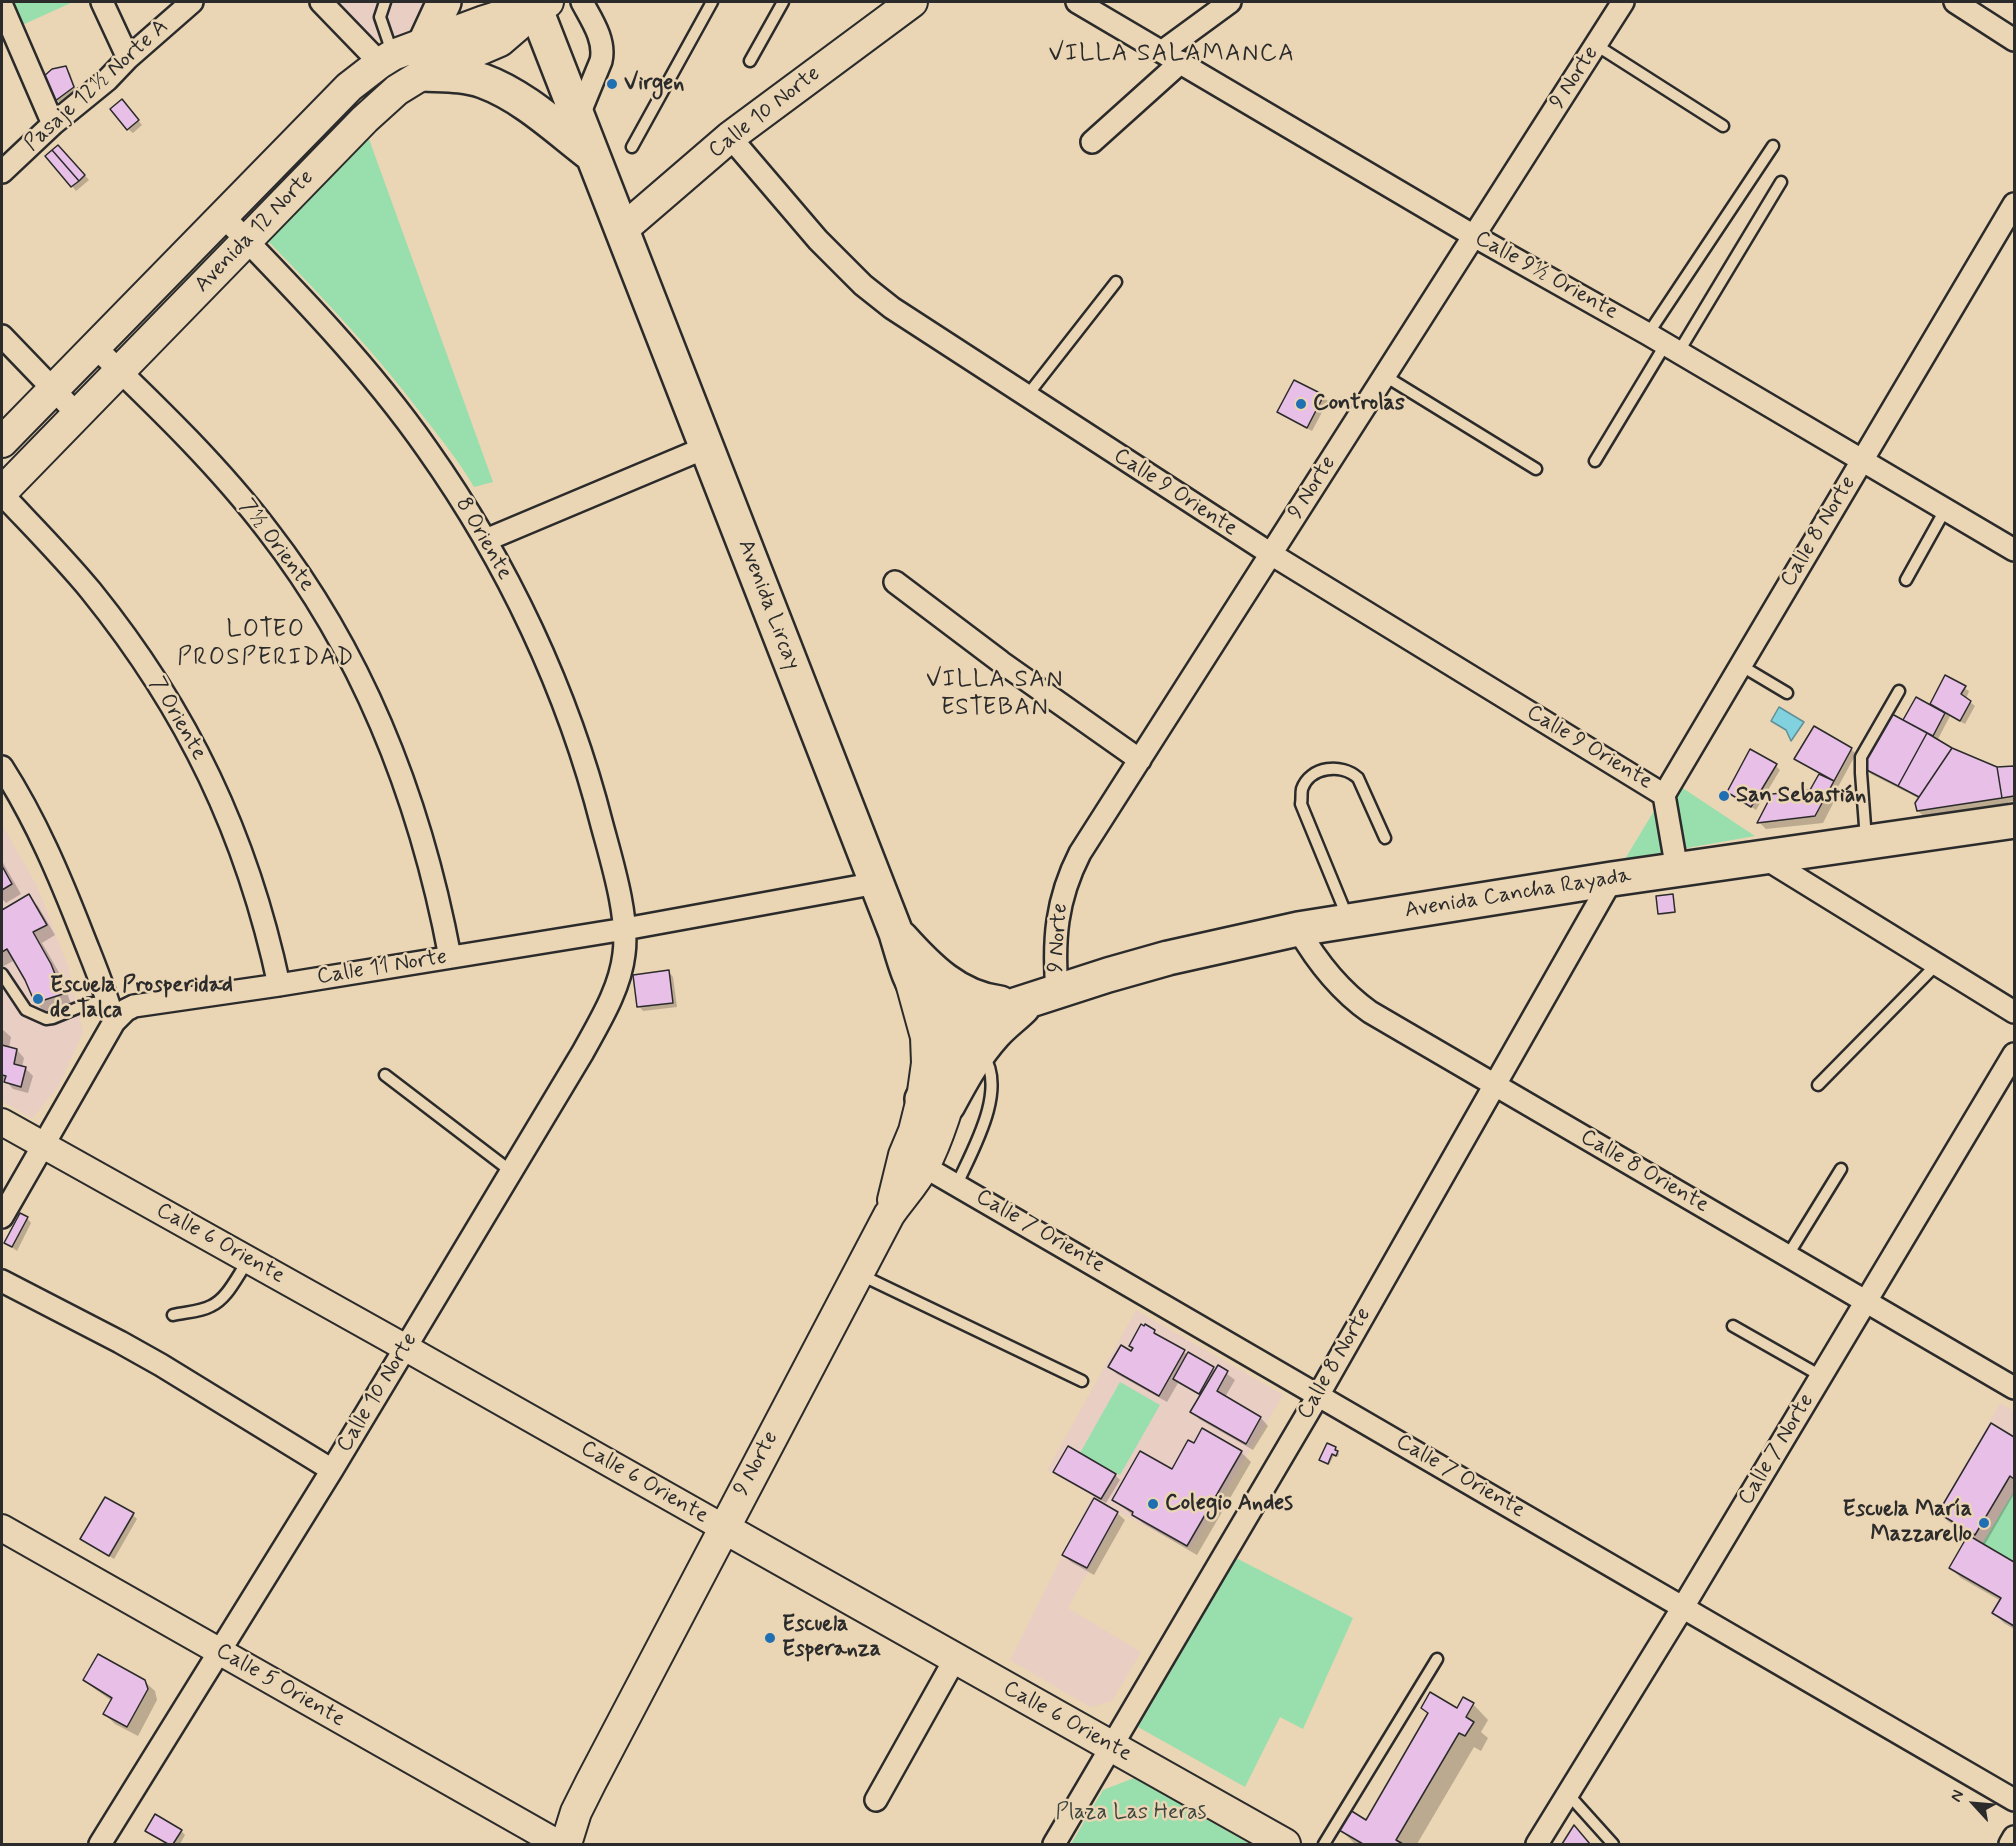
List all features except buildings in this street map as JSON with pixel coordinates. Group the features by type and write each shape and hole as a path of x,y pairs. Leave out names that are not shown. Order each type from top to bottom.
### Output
{"main road":[{"path":"444,2 424,58 458,76 482,81 503,90 593,155"},
{"name":"Calle 10 Norte","path":"622,230 875,12 912,2"},
{"name":"Avenida 12 Norte","path":"2,493 365,119 397,90 424,58 510,13 539,4"},
{"name":"Avenida Lircay","path":"539,4 578,117 896,933"},
{"name":"Avenida 12 Norte","path":"2,442 349,87 386,59 424,58"},
{"name":"Avenida Cancha Rayada","path":"896,933 916,971 916,990 940,1008 959,1014 981,1016 1167,958 1298,929 1612,879 2014,821"},
{"path":"916,971 926,1038 927,1063 935,1102"},
{"name":"Avenida Cancha Rayada","path":"916,971 981,999 1013,1004 1043,997"},
{"path":"967,1052 1043,997"},
{"path":"935,1102 969,1067 967,1052 940,1008"},
{"path":"967,1052 996,1012"},
{"name":"9 Norte","path":"566,1845 576,1812 591,1782 889,1215 914,1160 935,1102"},
{"name":"Calle 6 Oriente","path":"724,1528 1285,1845"}],"street":[{"path":"103,2 128,58"},
{"name":"Pasaje 12½ Norte A","path":"2,171 192,2"},
{"path":"321,2 386,59"},
{"path":"578,117 601,61 602,51 600,38 582,2"},
{"name":"Calle 9½ Oriente","path":"1077,2 2014,550"},
{"path":"1092,142 1172,56 1230,2"},
{"name":"9 Norte","path":"1043,997 1055,963 1057,917 1065,886 1080,853 1623,2"},
{"path":"1955,2 2014,39"},
{"path":"2,6 53,124"},
{"name":"Calle 9 Oriente","path":"730,137 818,240 863,285 922,330 1271,554 1664,795"},
{"name":"Calle 8 Norte","path":"1664,795 2014,204"},
{"name":"8 Oriente","path":"223,216 362,367 395,407 427,448 486,540 535,635 572,726 598,810 625,929"},
{"path":"2,336 78,415"},
{"name":"7½ Oriente","path":"94,346 203,455 242,500 292,564 337,634 378,715 412,806 436,888 450,957"},
{"path":"486,540 706,447"},
{"name":"7 Oriente","path":"2,493 61,556 118,626 145,663 187,731 213,782 245,860 262,910 279,985"},
{"path":"895,582 1020,676 1140,760"},
{"path":"2,767 46,847 66,892 111,1012"},
{"path":"1664,795 1677,870"},
{"path":"1763,858 2014,1012"},
{"name":"Calle 8 Norte","path":"1054,1845 1319,1394 1612,879"},
{"name":"Calle 11 Norte","path":"2,1217 44,1146 111,1012 126,1010 142,1004 279,985 625,929 877,884"},
{"name":"Calle 10 Norte","path":"100,1845 332,1470 583,1052 617,985 624,956 625,929"},
{"name":"Calle 8 Oriente","path":"1298,929 1327,973 1354,1001 1370,1012 2014,1388"},
{"name":"Calle 7 Norte","path":"1537,1845 1683,1607 2014,1054"},
{"name":"Calle 6 Oriente","path":"2,1122 724,1528"},
{"name":"Calle 7 Oriente","path":"914,1160 2014,1800"},
{"path":"2,1281 151,1359 332,1470"},
{"name":"Calle 5 Oriente","path":"2,1528 559,1845"},
{"path":"876,1800 955,1659"},
{"path":"2010,1845 2014,1837"}],"lane":[{"path":"385,2 380,18 386,59"},
{"path":"632,147 711,2"},
{"path":"750,61 783,2"},
{"path":"1596,45 1723,126"},
{"path":"1595,461 1664,344 1773,146"},
{"path":"1664,344 1781,182"},
{"path":"1026,396 1116,282"},
{"path":"1385,376 1536,469"},
{"path":"1906,580 1945,510"},
{"path":"1740,665 1787,693"},
{"path":"1866,842 1861,757 1899,691"},
{"path":"1348,920 1301,804 1302,790 1309,778 1320,771 1332,769 1351,772 1358,778 1385,838"},
{"path":"1818,1085 1937,964"},
{"path":"2,974 26,1010 46,1019 87,1004 111,1012"},
{"path":"957,1184 979,1135 992,1095 989,1063 967,1052"},
{"path":"385,1075 512,1172"},
{"path":"1788,1255 1841,1169"},
{"path":"173,1315 214,1305 224,1296 248,1260"},
{"path":"858,1273 1082,1381"},
{"path":"1733,1326 1821,1376"},
{"path":"1324,1845 1437,1659"},
{"path":"1568,1794 1613,1845"}],"shaded area":[{"path":"332,2 424,2 406,35 370,40"},
{"name":"Escuela Prosperidad de Talca","path":"2,824 37,886 68,966 83,1032 58,1087 32,1119 2,1101"},
{"name":"Colegio Andes","path":"1136,1310 1283,1395 1190,1549 1120,1513 1068,1608 1141,1652 1112,1701 1090,1707 1010,1660 1092,1496 1047,1470"},
{"name":"Escuela María Mazzarello","path":"2000,1403 2014,1411 2014,1629 1989,1614 1998,1597 1948,1569 1969,1532 1937,1514"}],"green space":[{"path":"2,2 73,2 9,31"},
{"path":"369,139 493,482 474,487 450,450 387,370 268,241"},
{"path":"1672,781 1755,836 1625,859"},
{"path":"1120,1382 1160,1405 1120,1475 1080,1453"},
{"path":"2014,1491 2014,1562 1982,1544"},
{"path":"1236,1558 1353,1618 1303,1729 1280,1717 1245,1787 1138,1727"},
{"name":"Plaza Las Heras","path":"1134,1778 1250,1844 1071,1844 1103,1790"}],"water":[{"path":"1779,707 1804,722 1791,741 1786,730 1771,721"}],"place":[{"name":"Virgen","path":"612,84"},
{"name":"Controlas","path":"1301,404"},
{"name":"San Sebastián","path":"1724,796"},
{"name":"Escuela Prosperidad de Talca","path":"38,999"},
{"name":"Colegio Andes","path":"1153,1504"},
{"name":"Escuela María Mazzarello","path":"1984,1523"},
{"name":"Escuela Esperanza","path":"770,1638"}],"district":[{"name":"VILLA SALAMANCA","path":"1172,55"},
{"name":"LOTEO PROSPERIDAD","path":"266,645"},
{"name":"VILLA SAN ESTEBAN","path":"995,695"}]}
